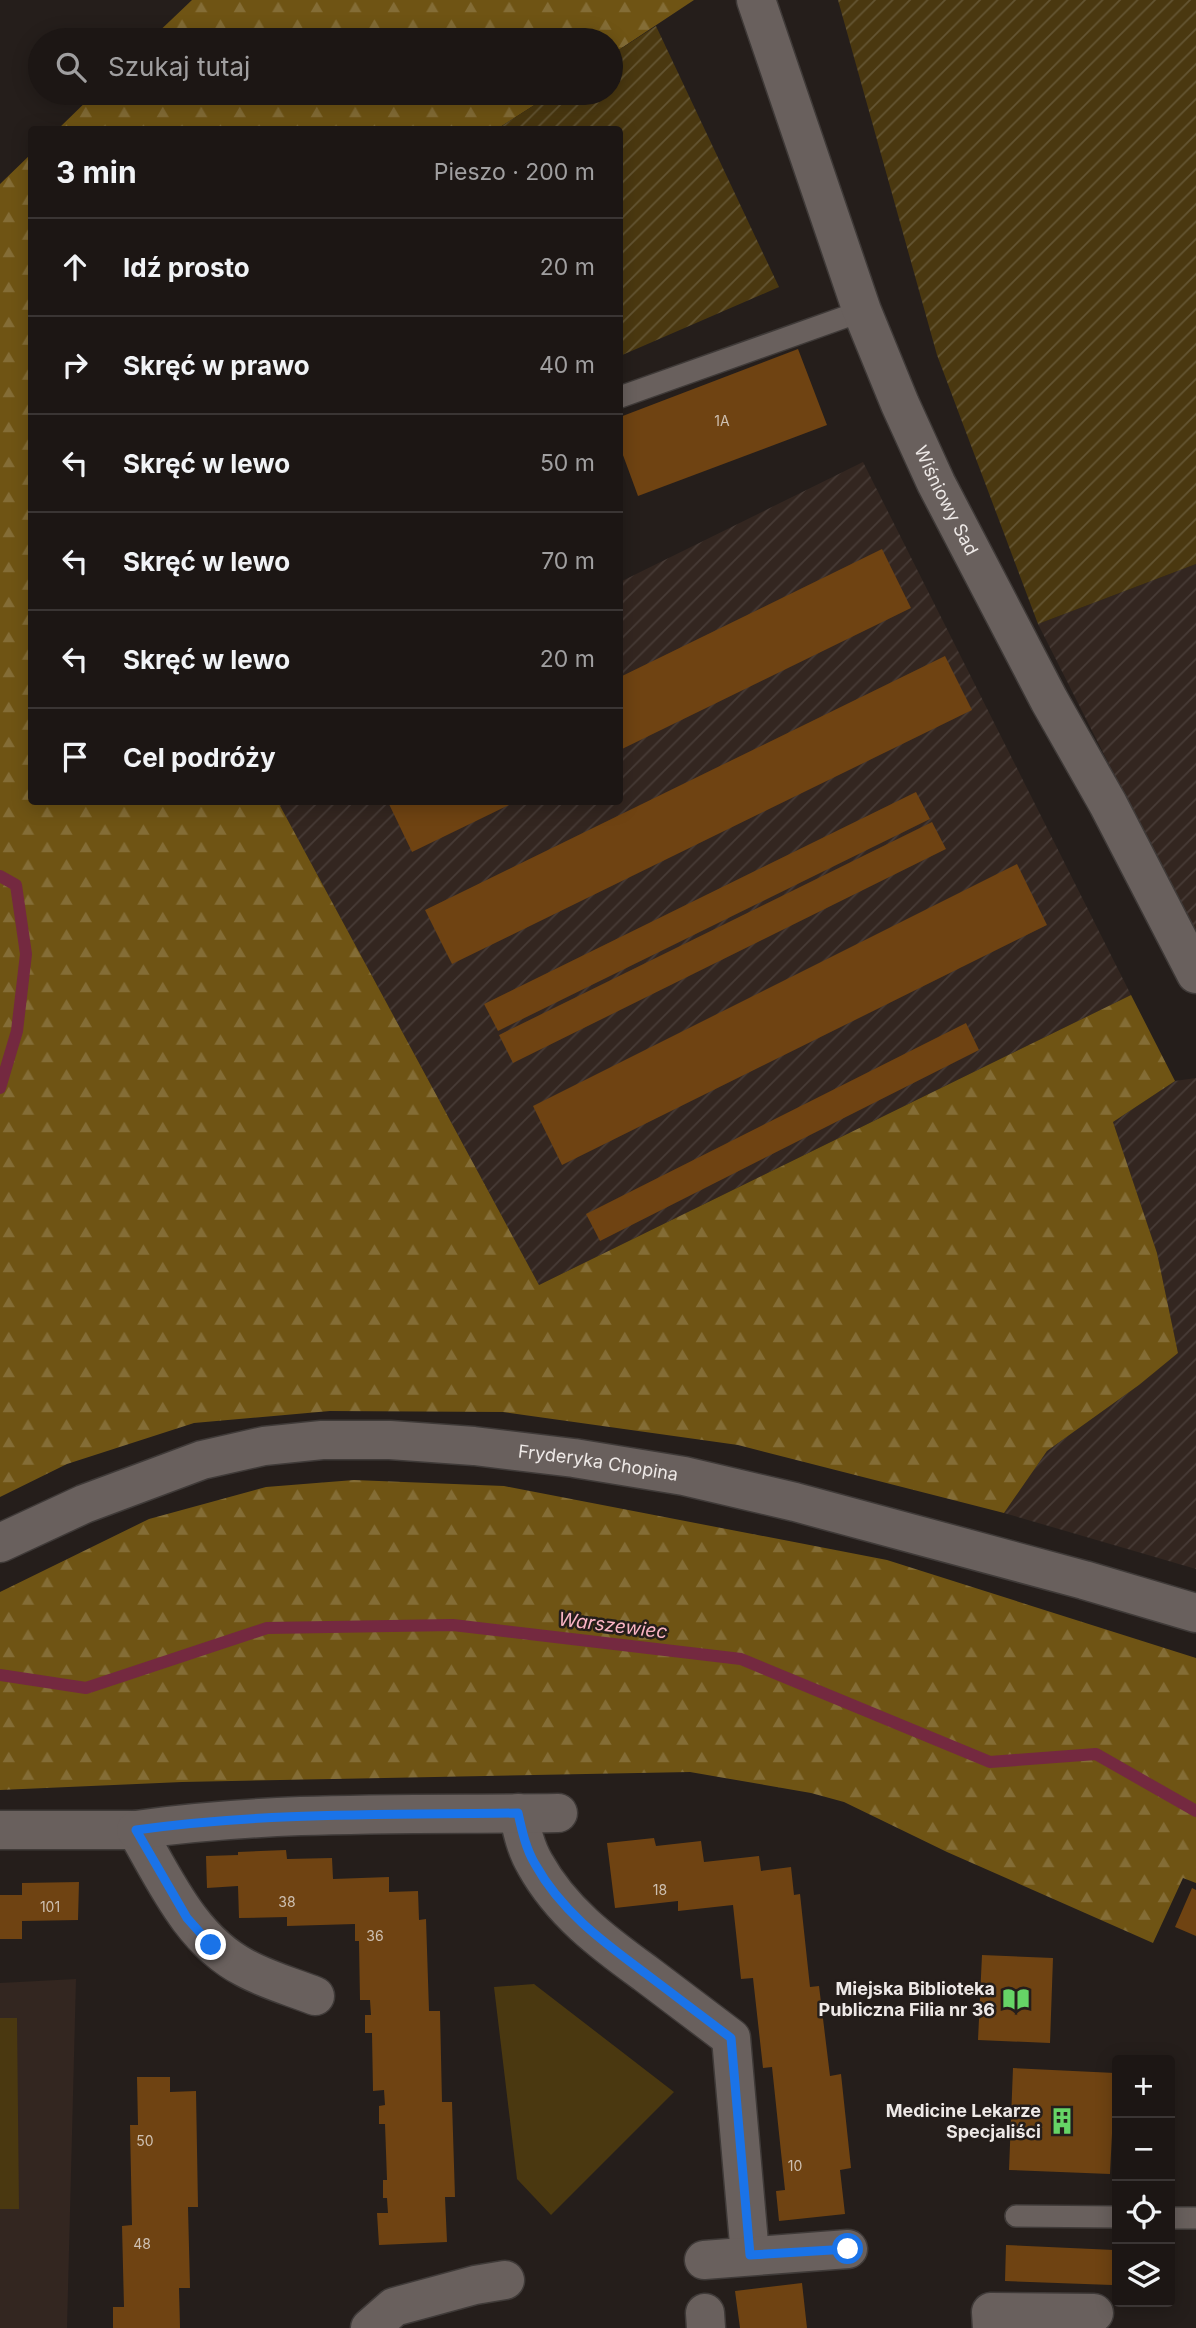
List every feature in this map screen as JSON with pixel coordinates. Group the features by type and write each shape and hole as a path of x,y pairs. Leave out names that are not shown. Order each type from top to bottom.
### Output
{"street":[{"name":"Wiśniowy Sad","path":"756,0 862,311 900,404 936,483 1042,688 1108,804 1196,974"},
{"name":"Fryderyka Chopina","path":"0,1543 83,1504 202,1460 264,1446 322,1440 390,1440 512,1451 684,1476 795,1502 1196,1613"},
{"path":"518,1813 524,1839 534,1863 551,1890 573,1916 731,2038 750,2255"},
{"path":"0,1830 136,1830 197,1821 244,1818 558,1813"},
{"path":"136,1830 187,1918 211,1945 244,1968 315,1996"},
{"path":"704,2260 848,2249"},
{"path":"370,2328 394,2307 475,2285 505,2280"},
{"path":"992,2328 990,2312 1094,2313"}],"lane":[{"path":"623,396 862,311"},
{"path":"1016,2216 1112,2217"},
{"path":"1175,2218 1196,2218"}],"shaded area":[{"path":"838,0 1196,0 1196,564 1038,624 937,355"},
{"path":"656,26 779,287 623,355 623,126 502,126 534,105 623,105 623,47"},
{"path":"863,462 1131,995 539,1285 280,805 623,805 623,581"},
{"path":"1196,564 1196,936 1038,624"},
{"path":"1196,1078 1196,1569 1004,1513 1047,1451 1139,1385 1178,1353 1157,1253 1113,1122 1175,1081"},
{"path":"76,1979 67,2328 0,2328 0,1983"},
{"path":"534,1984 674,2092 551,2215 517,2179 494,1987"},
{"path":"0,2018 17,2018 19,2209 0,2209"}],"green space":[{"path":"192,0 694,0 623,47 623,28 163,28"},
{"path":"83,105 534,105 502,126 61,126"},
{"path":"28,157 28,805 280,805 539,1285 1131,995 1175,1081 1113,1122 1157,1253 1178,1353 1139,1385 1047,1451 1004,1513 738,1445 503,1412 330,1411 194,1423 67,1464 0,1497 0,184"},
{"path":"354,1480 504,1486 887,1560 1196,1658 1196,1883 1183,1878 1153,1943 947,1852 844,1802 811,1793 690,1772 182,1782 0,1790 0,1592 149,1519 266,1487"}],"building":[{"path":"798,349 827,425 638,496 623,455 623,416"},
{"path":"882,549 911,608 623,749 623,676"},
{"path":"945,656 972,710 452,964 425,910"},
{"path":"916,792 930,819 498,1031 484,1004"},
{"path":"389,805 509,805 412,852"},
{"path":"932,822 946,849 513,1063 499,1035"},
{"path":"1017,864 1047,925 562,1165 533,1106"},
{"path":"966,1023 979,1050 600,1241 586,1214"},
{"path":"654,1838 656,1846 701,1841 704,1862 759,1856 761,1871 791,1867 794,1895 800,1894 810,1987 819,1986 830,2076 841,2074 851,2168 840,2170 845,2214 779,2221 776,2191 785,2190 772,2067 763,2068 753,1978 741,1979 733,1905 678,1911 678,1901 615,1908 607,1843"},
{"path":"286,1850 287,1859 332,1858 333,1879 389,1877 389,1892 418,1891 419,1920 426,1919 429,2011 440,2011 442,2102 452,2102 455,2197 445,2197 447,2242 379,2245 377,2213 388,2213 387,2198 383,2198 383,2180 387,2180 385,2124 379,2124 379,2106 385,2105 384,2090 373,2091 372,2033 365,2033 365,2015 371,2015 370,2000 360,2000 359,1941 355,1941 355,1924 287,1926 287,1917 239,1918 238,1886 207,1888 206,1856"},
{"path":"79,1882 78,1920 22,1921 22,1939 0,1939 0,1895 22,1895 22,1883"},
{"path":"1192,1888 1196,1890 1196,1936 1175,1927"},
{"name":"Miejska Biblioteka Publiczna Filia nr 36","path":"982,1955 1053,1958 1050,2043 978,2040"},
{"name":"Medicine Lekarze Specjaliści","path":"1013,2068 1112,2073 1110,2174 1009,2170"},
{"path":"137,2077 170,2077 170,2092 196,2091 198,2207 188,2207 190,2288 179,2288 180,2328 113,2328 113,2307 124,2307 122,2226 132,2225 130,2125 138,2125"},
{"path":"1006,2245 1112,2250 1112,2285 1005,2281"},
{"path":"802,2283 807,2328 740,2328 735,2291"}],"waterway":[{"name":"Warszewiec","path":"0,876 16,885 26,954 17,1031 0,1088"},
{"name":"Warszewiec","path":"0,1675 86,1688 267,1628 453,1625 741,1659 990,1762 1096,1754 1196,1811"}],"place":[{"name":"Miejska Biblioteka Publiczna Filia nr 36","path":"1016,1999"},
{"name":"Medicine Lekarze Specjaliści","path":"1062,2121"}],"route":[{"path":"211,1945 187,1918 136,1830 197,1821 244,1818 518,1813 524,1839 534,1863 551,1890 573,1916 731,2038 750,2255 848,2249"}]}
